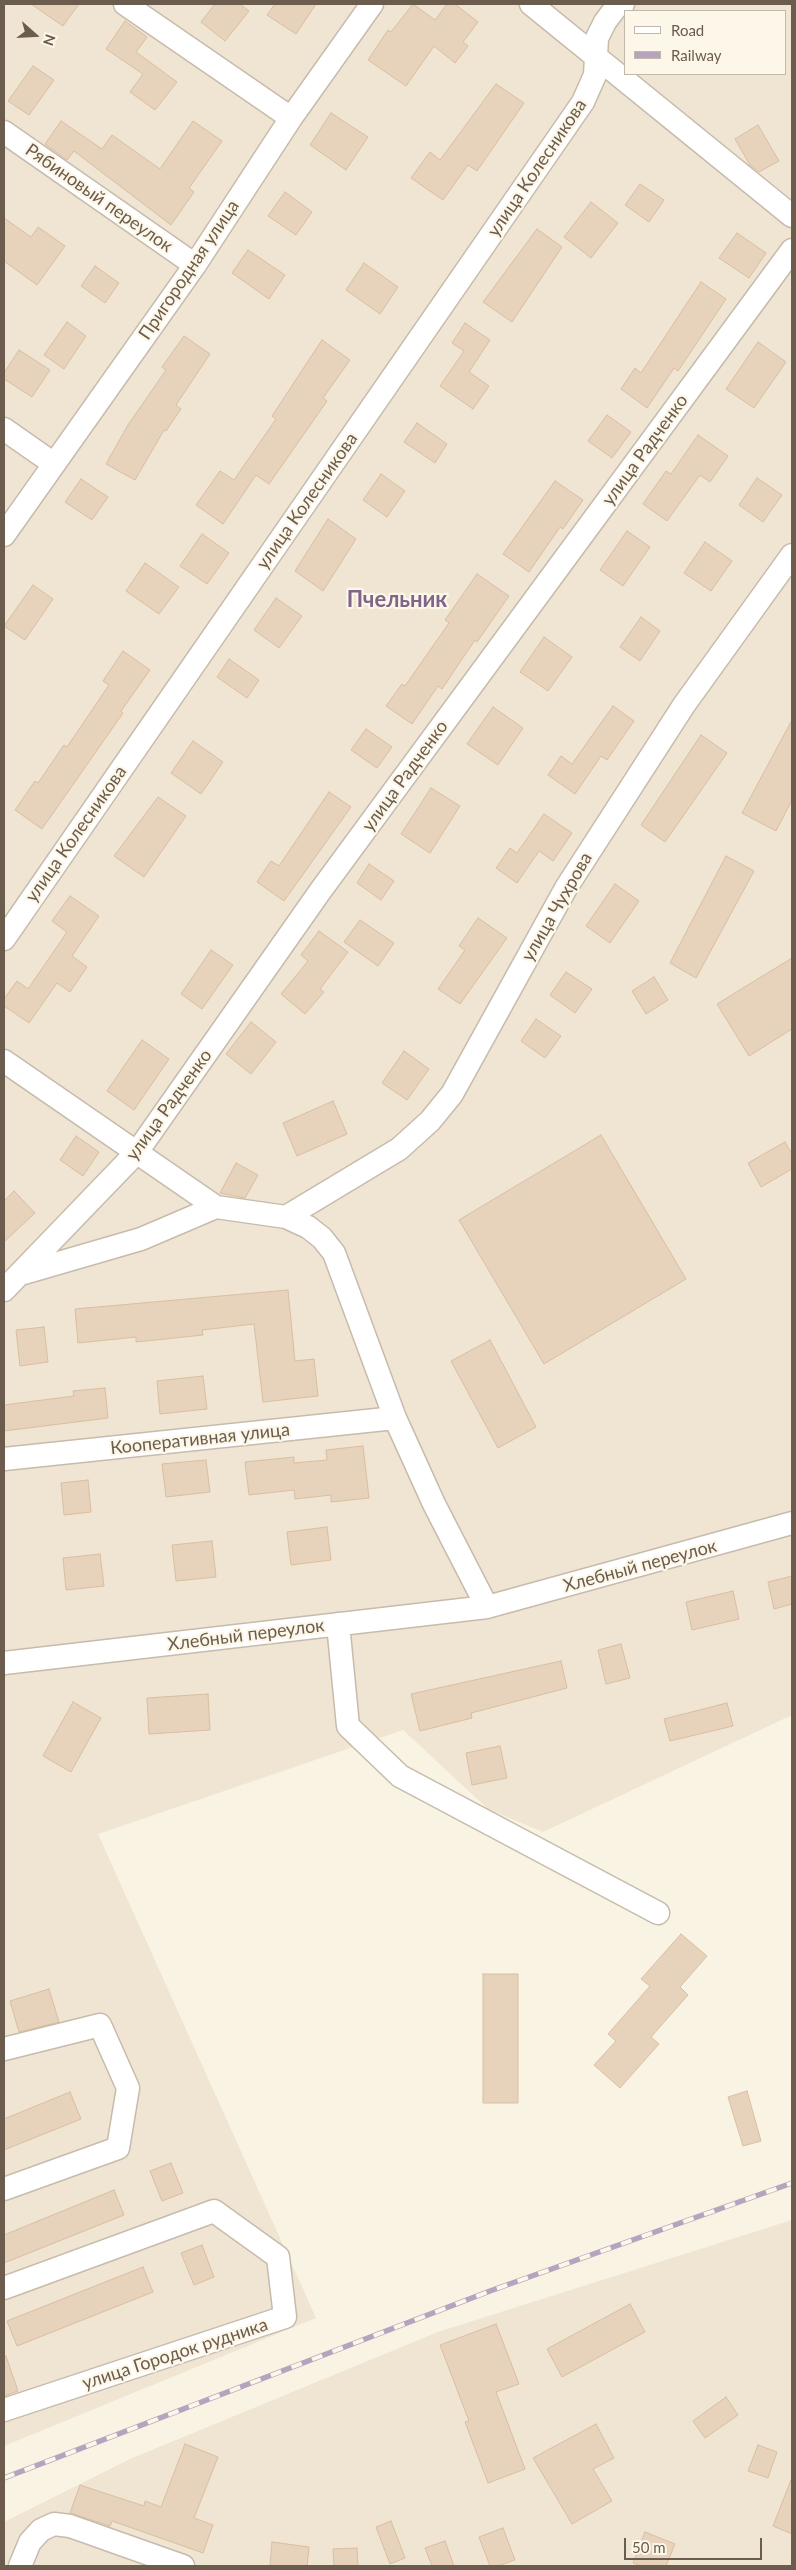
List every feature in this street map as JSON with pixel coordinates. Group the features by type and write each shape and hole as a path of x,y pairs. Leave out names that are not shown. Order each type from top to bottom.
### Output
{"street":[{"path":"125,4 291,118"},
{"name":"Пригородная улица","path":"4,536 195,265 291,118 372,4"},
{"path":"531,4 792,216"},
{"name":"улица Колесникова","path":"4,939 583,102 595,75 597,38 605,22 617,6 623,4"},
{"name":"Рябиновый переулок","path":"4,132 195,265"},
{"name":"улица Радченко","path":"4,1290 22,1274 137,1152 321,890 792,250"},
{"path":"4,429 54,464"},
{"name":"улица Чухрова","path":"286,1217 398,1148 430,1121 452,1094 566,888 684,705 792,556"},
{"path":"4,1061 216,1207 286,1217 308,1227 322,1238 334,1253 395,1418 434,1504 488,1607"},
{"path":"22,1274 141,1239 216,1207"},
{"name":"Кооперативная улица","path":"4,1459 395,1418"},
{"name":"Хлебный переулок","path":"4,1663 488,1607 792,1523"},
{"path":"338,1624 348,1726 400,1776 658,1913"},
{"path":"4,2049 100,2025 128,2088 118,2148 4,2189"},
{"name":"улица Городок рудника","path":"4,2288 214,2211 278,2257 286,2318 4,2410"},
{"path":"20,2566 30,2542 41,2530 54,2524 70,2526 183,2566"}],"shaded area":[{"path":"4,4 792,4 792,1715 543,1832 488,1809 403,1730 98,1834 316,2318 4,2446"},
{"path":"792,2220 792,2566 4,2566 4,2522 130,2459 438,2332"}],"building":[{"path":"31,4 79,4 63,26"},
{"path":"215,4 240,4 249,11 225,41 201,22"},
{"path":"275,4 316,4 296,34 267,15"},
{"path":"413,4 435,20 447,4 455,4 478,22 463,42 468,46 455,63 434,46 406,86 368,60 388,30 391,32"},
{"path":"125,21 147,37 136,52 177,82 155,110 130,92 143,74 106,49"},
{"path":"33,66 54,80 29,115 8,101"},
{"path":"496,84 524,103 477,171 468,165 443,200 411,178 430,152 440,160"},
{"path":"331,113 368,137 346,170 310,145"},
{"path":"61,121 102,149 112,135 160,169 193,121 222,141 189,188 194,192 171,225 74,151 67,160 45,144"},
{"path":"758,125 779,161 759,172 750,165 735,139"},
{"path":"640,184 664,200 649,222 625,205"},
{"path":"285,192 312,212 296,235 268,216"},
{"path":"591,202 618,223 591,258 564,237"},
{"path":"4,218 31,237 38,227 65,246 37,285 4,261"},
{"path":"537,229 562,247 512,322 483,302"},
{"path":"737,233 766,253 749,278 719,258"},
{"path":"248,250 285,275 269,299 232,273"},
{"path":"364,263 398,287 380,314 346,290"},
{"path":"95,266 119,283 105,303 81,286"},
{"path":"701,282 726,299 678,371 674,368 647,408 621,389 635,368 641,373"},
{"path":"67,322 86,336 64,369 44,355"},
{"path":"465,323 490,340 469,372 489,386 473,409 440,386 464,351 452,343"},
{"path":"184,336 210,354 176,405 181,409 166,431 164,430 135,480 106,464 128,425 166,370 162,367"},
{"path":"322,340 350,360 323,398 327,401 269,484 256,475 223,524 196,505 220,471 234,480 276,419 272,416"},
{"path":"758,342 786,362 754,408 726,389"},
{"path":"19,350 50,370 32,397 4,379 4,373"},
{"path":"607,415 631,432 612,458 588,441"},
{"path":"417,423 447,444 435,463 404,442"},
{"path":"698,435 728,456 710,482 700,475 667,521 643,504 666,471 671,474"},
{"path":"381,474 405,491 387,517 363,500"},
{"path":"757,478 782,495 763,522 739,505"},
{"path":"81,479 108,497 92,520 65,502"},
{"path":"555,481 583,500 563,529 560,527 529,572 503,554"},
{"path":"328,519 356,539 323,591 295,571"},
{"path":"627,531 650,547 623,586 600,570"},
{"path":"202,534 229,553 207,584 180,566"},
{"path":"705,542 732,561 711,591 684,573"},
{"path":"145,563 179,587 159,614 126,591"},
{"path":"477,574 509,596 477,642 475,640 442,689 438,686 412,724 386,706 402,684 405,686 449,623 445,620"},
{"path":"33,585 53,599 25,640 4,626"},
{"path":"276,598 302,616 279,648 254,630"},
{"path":"641,617 660,631 640,661 620,647"},
{"path":"544,637 572,657 548,691 520,672"},
{"path":"123,651 150,670 121,711 123,713 42,829 15,810 35,781 38,783 64,745 67,747 109,685 103,681"},
{"path":"229,659 259,680 247,698 217,677"},
{"path":"613,706 634,721 607,760 601,756 575,794 548,775 561,756 572,764"},
{"path":"493,707 523,728 498,765 467,744"},
{"path":"792,720 792,800 776,831 742,813"},
{"path":"366,729 392,747 377,768 351,750"},
{"path":"701,735 727,753 665,842 641,825"},
{"path":"193,741 223,762 201,794 171,773"},
{"path":"431,788 460,806 430,853 401,834"},
{"path":"329,792 351,807 284,901 257,882 271,861 279,866"},
{"path":"158,797 186,816 144,877 114,856"},
{"path":"544,814 572,833 553,861 539,851 517,883 496,868 510,848 517,853"},
{"path":"726,856 754,871 696,978 670,963"},
{"path":"369,864 394,881 381,900 357,883"},
{"path":"615,884 639,901 610,943 586,926"},
{"path":"70,896 99,916 72,956 87,967 70,992 57,983 29,1023 4,1006 4,999 17,981 28,989 67,932 52,921"},
{"path":"478,918 507,938 460,1004 438,989 465,950 459,946"},
{"path":"360,920 394,943 378,966 344,942"},
{"path":"319,931 348,952 320,989 324,992 305,1014 281,994 308,961 301,955"},
{"path":"211,950 233,965 202,1009 181,994"},
{"path":"792,958 792,1029 749,1056 717,1004"},
{"path":"566,972 592,989 575,1013 550,995"},
{"path":"654,977 668,1000 646,1014 632,991"},
{"path":"536,1019 561,1036 545,1058 521,1041"},
{"path":"251,1022 276,1042 251,1074 226,1054"},
{"path":"142,1040 169,1059 134,1110 107,1091"},
{"path":"404,1051 429,1069 407,1100 382,1083"},
{"path":"333,1101 347,1134 297,1156 283,1123"},
{"path":"601,1135 686,1279 544,1364 459,1220"},
{"path":"76,1136 99,1152 83,1176 60,1160"},
{"path":"785,1142 792,1154 792,1169 761,1187 748,1163"},
{"path":"236,1163 258,1175 245,1198 220,1193"},
{"path":"14,1191 35,1213 4,1242 4,1201"},
{"path":"288,1290 295,1361 314,1359 318,1396 263,1402 254,1324 202,1330 203,1335 136,1342 136,1337 78,1343 75,1309"},
{"path":"44,1327 48,1362 20,1366 16,1330"},
{"path":"490,1340 536,1427 498,1448 451,1361"},
{"path":"203,1376 207,1409 160,1414 157,1381"},
{"path":"105,1388 108,1418 4,1431 4,1405 74,1396 73,1391"},
{"path":"363,1446 369,1498 331,1502 331,1495 295,1499 294,1490 249,1495 245,1462 294,1457 294,1463 327,1460 326,1450"},
{"path":"206,1460 210,1492 166,1497 162,1464"},
{"path":"88,1480 91,1512 64,1515 61,1483"},
{"path":"327,1527 331,1560 291,1565 287,1532"},
{"path":"212,1541 216,1577 176,1581 172,1545"},
{"path":"100,1554 104,1586 66,1590 63,1558"},
{"path":"792,1576 792,1604 774,1609 768,1582"},
{"path":"733,1591 739,1619 692,1630 686,1602"},
{"path":"621,1644 630,1678 606,1684 598,1650"},
{"path":"561,1661 567,1688 471,1713 472,1718 420,1731 411,1694"},
{"path":"208,1694 210,1730 149,1734 147,1698"},
{"path":"73,1702 101,1718 71,1772 43,1756"},
{"path":"727,1703 733,1726 670,1741 664,1719"},
{"path":"500,1746 507,1778 472,1785 466,1753"},
{"path":"681,1934 707,1956 680,1987 688,1995 651,2037 659,2044 620,2088 594,2065 616,2041 608,2034 650,1986 641,1979"},
{"path":"483,1974 518,1974 518,2103 483,2103"},
{"path":"49,1989 59,2022 19,2032 10,2001"},
{"path":"747,2091 761,2141 743,2146 728,2097"},
{"path":"70,2092 81,2119 4,2150 4,2119"},
{"path":"171,2163 183,2193 162,2201 150,2171"},
{"path":"114,2190 124,2215 4,2263 4,2235"},
{"path":"202,2245 214,2277 194,2285 181,2253"},
{"path":"143,2267 153,2292 17,2346 7,2321"},
{"path":"630,2304 645,2332 562,2377 547,2349"},
{"path":"496,2324 519,2384 496,2392 525,2469 488,2483 465,2422 469,2421 440,2345"},
{"path":"6,2356 18,2391 4,2396 4,2357"},
{"path":"726,2397 738,2415 705,2438 693,2421"},
{"path":"596,2424 614,2458 593,2469 612,2501 572,2524 533,2458"},
{"path":"185,2444 218,2457 194,2518 213,2525 203,2553 112,2521 110,2526 70,2513 80,2485 144,2506 145,2501 161,2507"},
{"path":"758,2445 777,2452 768,2478 748,2471"},
{"path":"792,2480 792,2534 773,2526"},
{"path":"391,2521 405,2558 390,2564 376,2527"},
{"path":"503,2528 515,2560 497,2566 490,2566 479,2537"},
{"path":"645,2532 675,2544 666,2566 642,2566 633,2563"},
{"path":"445,2541 454,2566 432,2566 425,2548"},
{"path":"272,2542 309,2547 307,2566 270,2566"},
{"path":"357,2548 358,2566 334,2566 333,2549"}],"railway":[{"path":"4,2478 490,2291 792,2183"}],"district":[{"name":"Пчельник","path":"397,600"}]}
